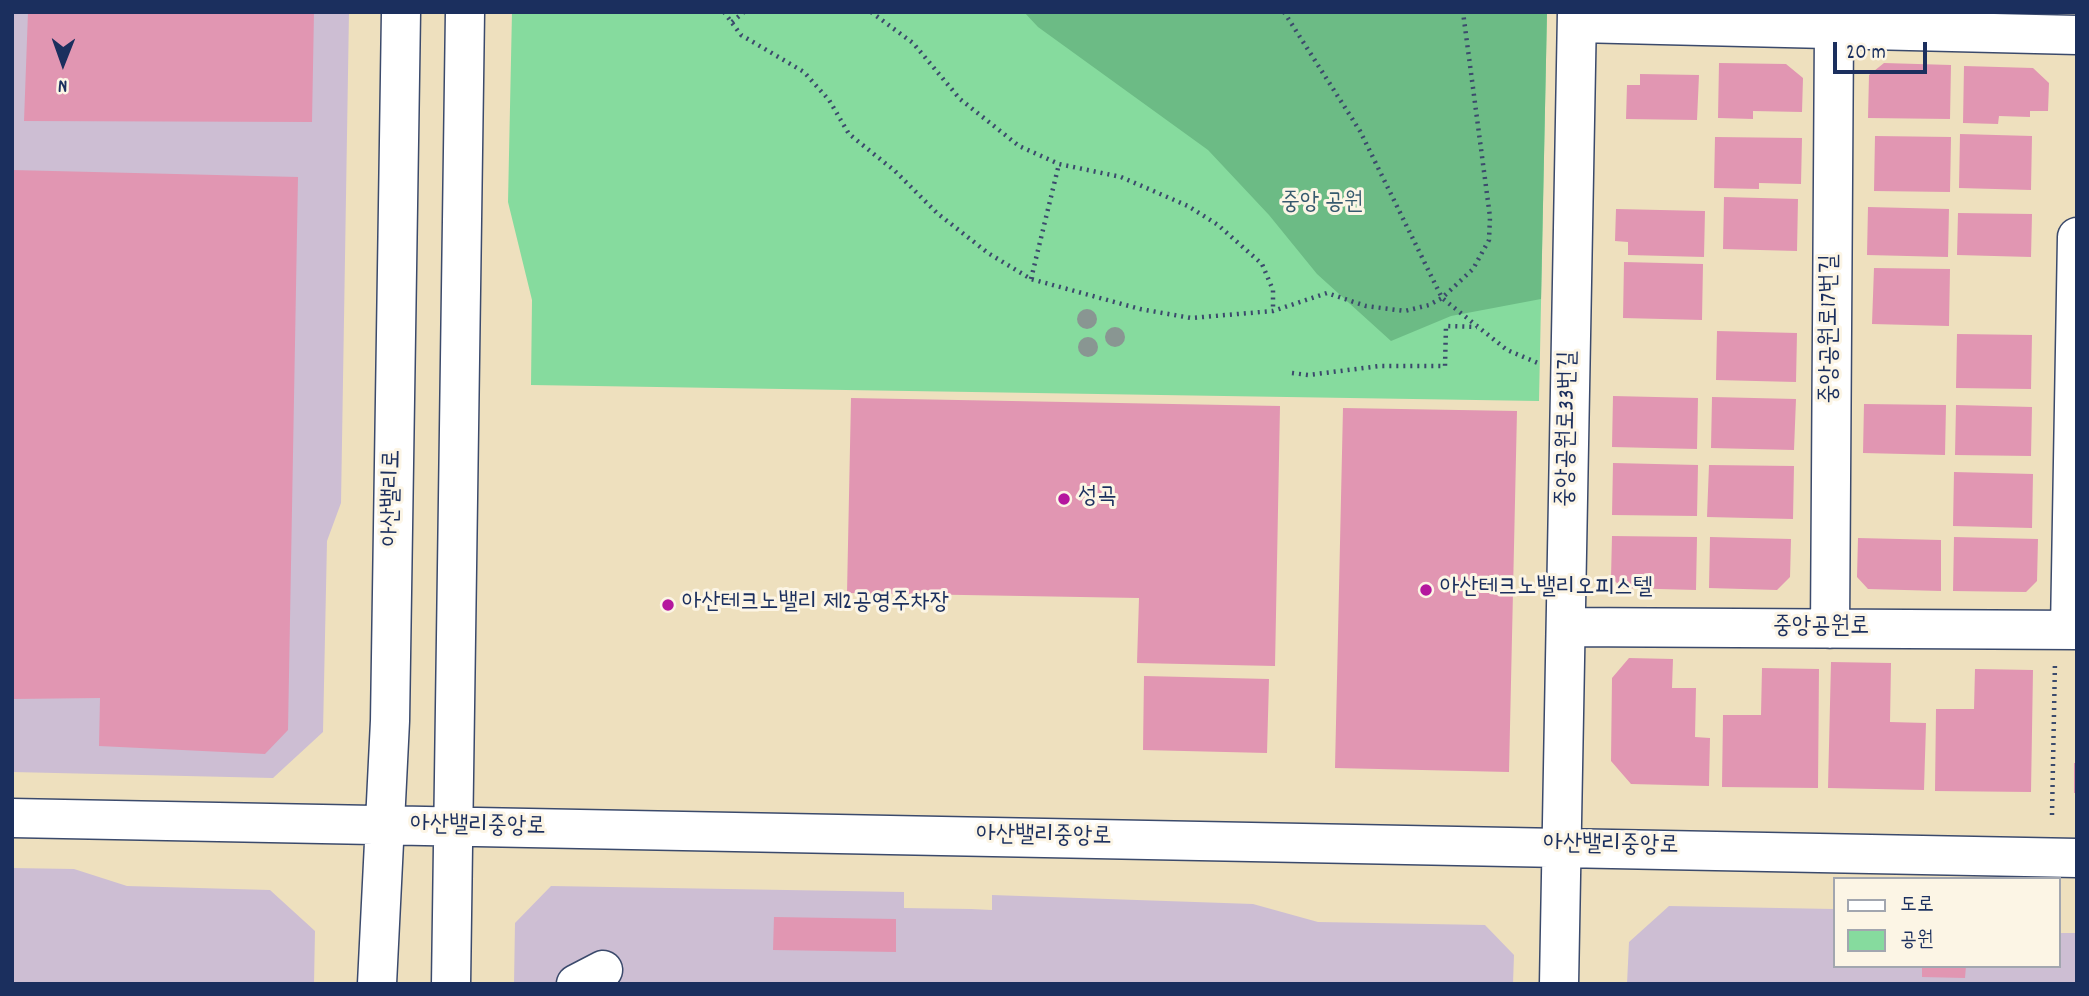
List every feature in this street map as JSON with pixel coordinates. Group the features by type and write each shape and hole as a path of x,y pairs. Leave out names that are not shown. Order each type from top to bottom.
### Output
{"street":[{"name":"아산밸리로","path":"377,984 390,721 401,12"},
{"path":"451,984 465,12"},
{"path":"1577,18 1834,29 2077,35"},
{"name":"중앙공원로33번길","path":"1559,984 1577,18"},
{"name":"중앙공원로17번길","path":"1830,629 1834,29"},
{"path":"2067,639 2077,237"},
{"name":"중앙공원로","path":"1566,626 1830,629 2067,639"},
{"name":"아산밸리중앙로","path":"12,818 2077,858"}],"path":[{"path":"724,12 741,34 803,72 829,100 849,134 895,171 937,213 988,253 1031,279 1140,309 1192,318 1273,311 1327,293 1366,306 1405,311 1429,306 1442,298 1473,269 1489,240 1490,217 1463,12"},
{"path":"732,22 744,12"},
{"path":"871,12 914,43 960,99 1019,146 1059,164 1121,177 1188,206 1218,225 1262,264 1273,290 1273,311"},
{"path":"1284,12 1360,131 1442,298 1507,350 1540,363"},
{"path":"1031,279 1059,164"},
{"path":"1292,373 1308,375 1380,366 1445,366 1446,326 1478,327"},
{"path":"2052,815 2067,639"}],"shaded area":[{"path":"12,12 349,12 341,503 327,541 323,732 273,778 12,772"},
{"path":"12,868 74,869 127,886 270,890 315,931 314,984 12,984"},
{"path":"551,886 904,892 904,908 992,910 992,895 1253,904 1318,922 1485,925 1514,955 1513,984 514,984 515,923"},
{"path":"1669,906 1834,909 1834,968 2061,968 2061,933 2077,933 2077,984 1627,984 1629,942"}],"green space":[{"name":"중앙 공원","path":"512,12 1547,12 1539,401 531,385 532,300 508,202"},
{"path":"1024,12 1547,12 1541,299 1451,316 1391,341 1317,274 1269,215 1208,150 1038,27"}],"building":[{"path":"28,12 314,12 312,122 24,121"},
{"path":"1719,63 1786,64 1803,78 1802,112 1753,111 1753,119 1718,118"},
{"path":"1884,63 1951,65 1950,119 1868,118 1869,75"},
{"path":"1964,66 2033,68 2049,83 2048,111 2030,111 2030,117 1999,116 1998,124 1963,123"},
{"path":"1640,74 1699,75 1697,120 1626,119 1627,85 1640,85"},
{"path":"1960,134 2032,136 2031,190 1959,188"},
{"path":"1875,136 1951,137 1950,192 1874,191"},
{"path":"1715,137 1802,138 1801,184 1759,183 1759,189 1714,188"},
{"path":"12,170 298,177 288,730 265,754 99,746 100,698 12,699"},
{"path":"1724,197 1798,199 1797,251 1723,249"},
{"path":"1868,207 1949,209 1948,257 1867,255"},
{"path":"1616,209 1705,211 1704,257 1628,255 1628,242 1615,241"},
{"path":"1958,213 2032,214 2031,257 1957,255"},
{"path":"1624,262 1703,264 1702,320 1623,318"},
{"path":"1874,268 1950,269 1949,326 1872,324"},
{"path":"1717,331 1797,333 1796,382 1716,380"},
{"path":"1957,334 2032,335 2031,389 1956,388"},
{"path":"1613,396 1698,398 1697,449 1612,447"},
{"path":"1712,397 1796,399 1794,450 1711,448"},
{"name":"성곡","path":"851,398 1280,406 1275,666 1137,663 1139,598 847,593"},
{"path":"1864,404 1946,405 1945,455 1863,453"},
{"path":"1956,405 2032,407 2031,456 1955,455"},
{"name":"아산테크노밸리오피스텔","path":"1343,408 1517,411 1509,772 1335,768"},
{"path":"1613,463 1698,465 1697,516 1612,515"},
{"path":"1709,465 1794,466 1793,519 1707,517"},
{"path":"1954,472 2033,474 2032,528 1953,526"},
{"path":"1612,536 1697,537 1696,590 1623,588 1611,578"},
{"path":"1710,537 1791,539 1790,577 1777,590 1709,588"},
{"path":"1954,537 2038,539 2037,581 2026,592 1953,591"},
{"path":"1858,538 1941,540 1941,591 1868,589 1857,577"},
{"path":"1629,658 1673,659 1672,688 1696,688 1695,737 1710,738 1709,786 1631,784 1611,761 1612,678"},
{"path":"1831,662 1891,663 1890,722 1926,723 1924,790 1828,788"},
{"path":"1762,668 1819,669 1818,788 1722,787 1723,715 1761,715"},
{"path":"1975,669 2033,670 2031,792 1935,791 1936,709 1974,709"},
{"path":"1144,676 1269,679 1267,753 1143,750"},
{"path":"2074,763 2077,763 2077,793 2074,793"},
{"path":"774,917 896,919 896,952 773,950"},
{"path":"1922,968 1966,968 1965,978 1922,977"}],"place":[{"name":"성곡","path":"1064,499"},
{"name":"아산테크노밸리오피스텔","path":"1426,590"},
{"name":"아산테크노밸리 제2공영주차장","path":"668,605"}]}
